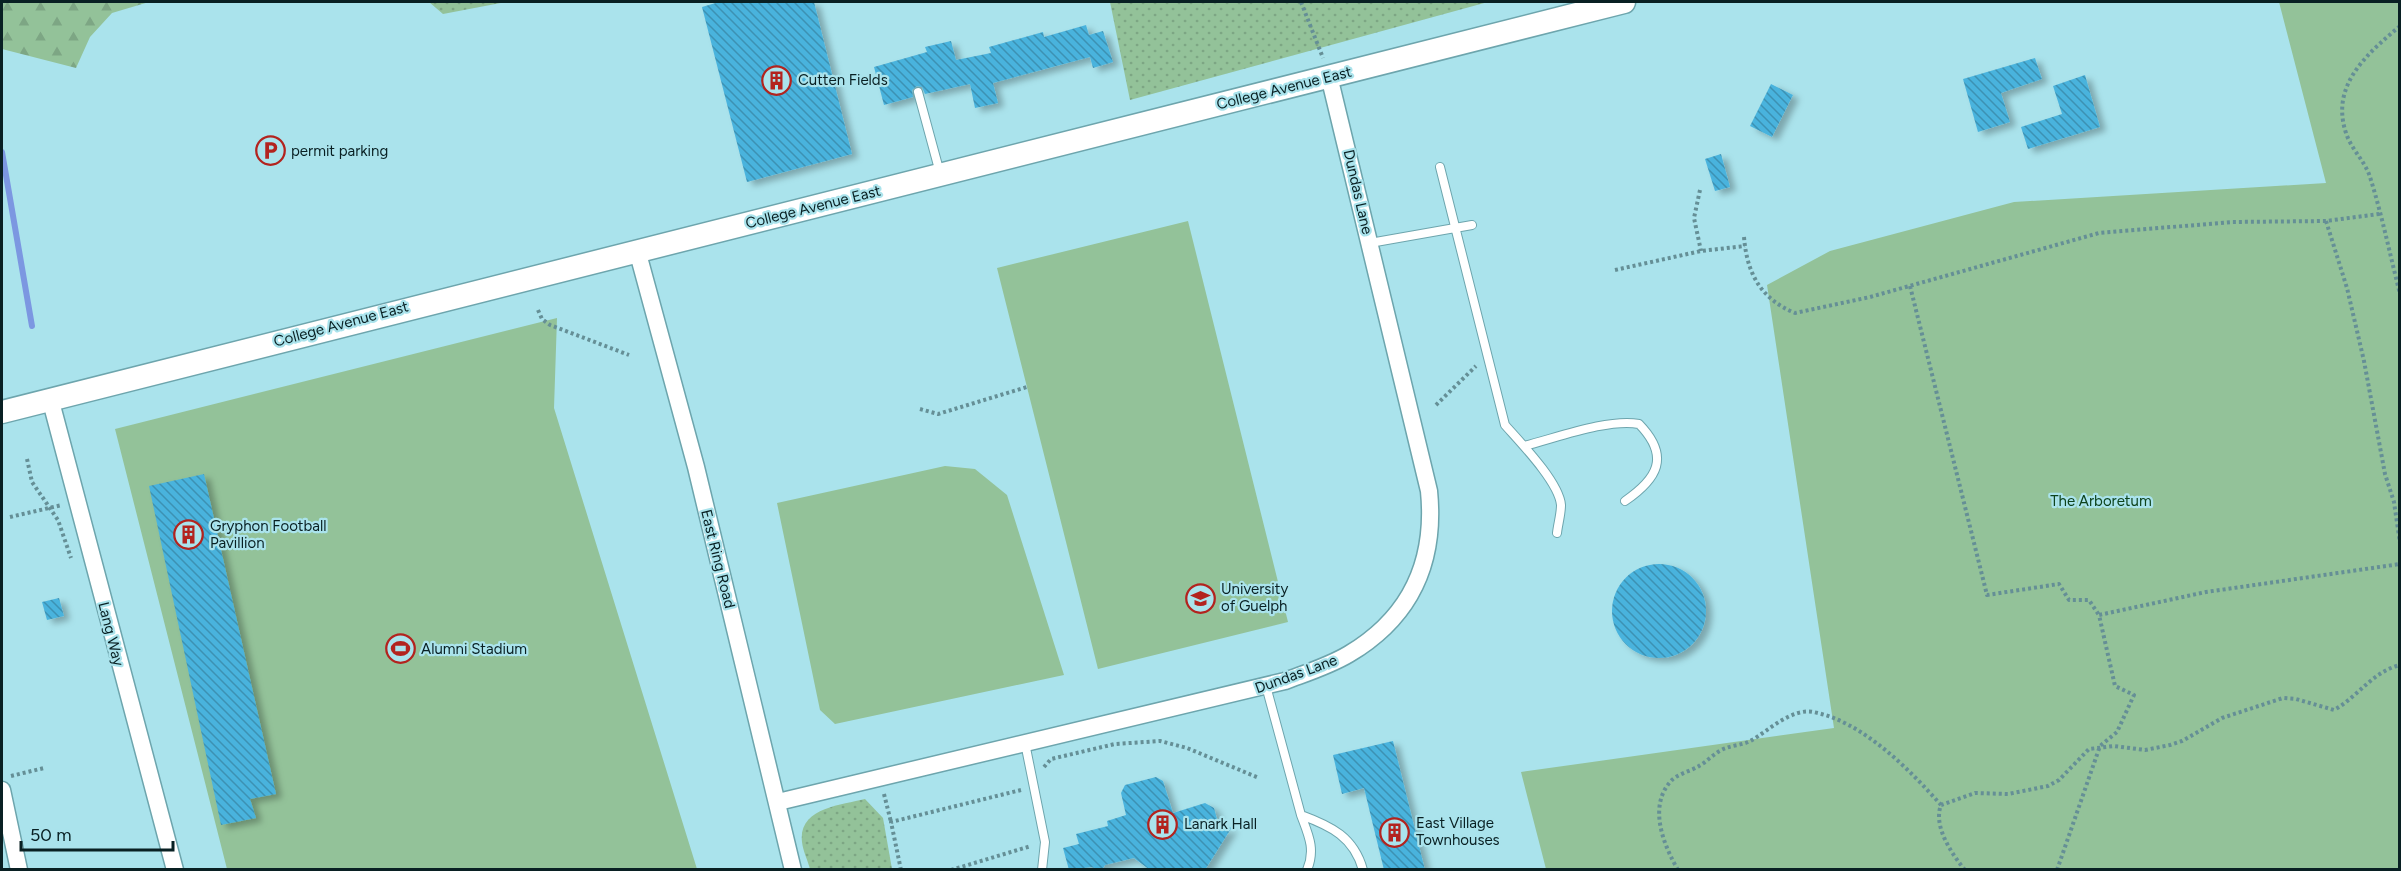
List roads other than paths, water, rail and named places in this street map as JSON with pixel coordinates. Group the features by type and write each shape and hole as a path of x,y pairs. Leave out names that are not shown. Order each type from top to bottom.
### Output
{"street":[{"name":"College Avenue East","path":"2,412 50,398 941,176 1624,2"},
{"name":"Dundas Lane","path":"778,802 1266,686 1334,661 1372,637 1393,619 1404,605 1413,590 1427,554 1431,523 1429,491 1329,76"},
{"name":"East Ring Road","path":"638,250 696,467 793,870"},
{"name":"Lang Way","path":"50,398 175,870"},
{"path":"2,790 18,870"}],"lane":[{"path":"918,92 941,176"},
{"path":"1440,167 1505,425 1524,446 1558,495 1561,506 1557,533"},
{"path":"1370,243 1472,225"},
{"path":"1524,446 1609,424 1626,422 1639,424 1655,445 1658,459 1647,486 1624,501"},
{"path":"1266,686 1301,815 1311,843 1312,853 1306,870"},
{"path":"1025,744 1045,842 1042,870"},
{"path":"1301,815 1324,823 1345,836 1354,847 1363,870"}],"waterway":[{"path":"2,152 32,326"}],"place":[{"name":"Cutten Fields","path":"777,80"},
{"name":"permit parking","path":"270,151"},
{"name":"Gryphon Football Pavillion","path":"189,535"},
{"name":"University of Guelph","path":"1200,598"},
{"name":"Alumni Stadium","path":"400,649"},
{"name":"Lanark Hall","path":"1163,824"},
{"name":"East Village Townhouses","path":"1395,832"}],"park label":[{"name":"The Arboretum","path":"2101,501"}]}
